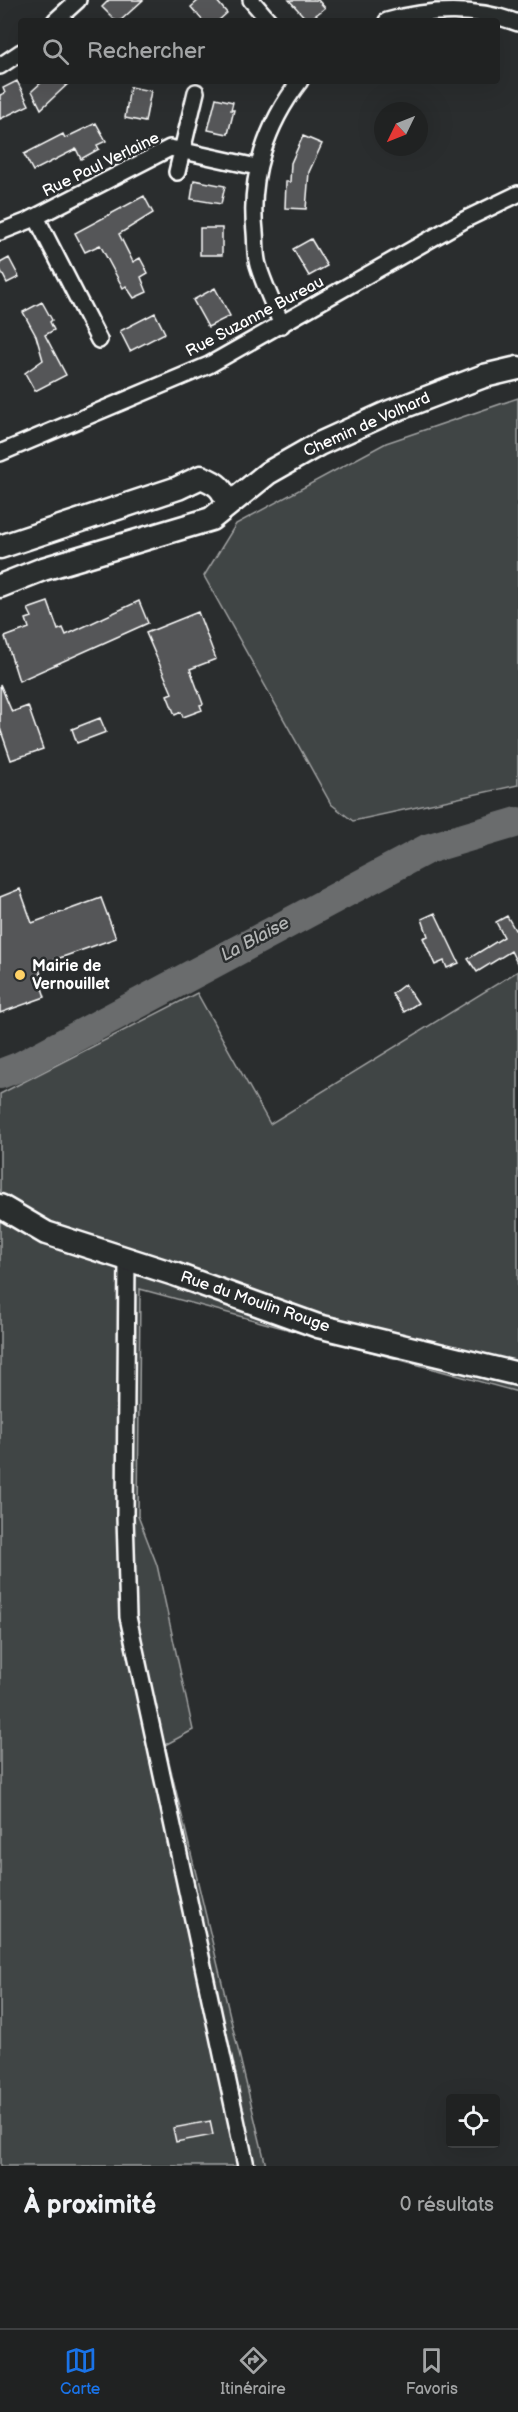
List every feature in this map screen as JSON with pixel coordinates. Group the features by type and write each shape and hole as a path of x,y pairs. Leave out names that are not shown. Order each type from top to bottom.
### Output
{"street":[{"path":"58,18 78,0"},
{"path":"251,0 266,18"},
{"path":"400,18 434,10 469,6 518,23"},
{"path":"0,66 18,54"},
{"path":"282,326 258,263 252,203 257,167 287,98 298,84"},
{"path":"177,172 196,92"},
{"name":"Rue Paul Verlaine","path":"0,232 36,218 170,148 257,167"},
{"name":"Rue Suzanne Bureau","path":"0,453 208,365 282,326 466,219 518,194"},
{"path":"36,218 99,340"},
{"name":"Chemin de Volhard","path":"0,586 43,569 211,519 268,473 319,444 387,413 484,376 518,368"},
{"path":"0,547 178,488 201,477 215,483 225,493 227,504"},
{"name":"Rue du Moulin Rouge","path":"0,1206 46,1233 318,1326 518,1374"},
{"path":"127,1259 125,1516 128,1617 246,2166"}],"shaded area":[{"path":"518,398 518,785 353,821 331,804 204,576 236,524 386,443"},
{"path":"518,971 518,1392 140,1289 138,1516 157,1565 193,1730 165,1745 266,2166 0,2166 0,1094 197,993 270,1124"}],"building":[{"path":"109,0 143,0 123,18 113,18 102,7"},
{"path":"199,0 216,0 227,13 221,18 200,18 191,7"},
{"path":"289,0 318,0 325,8 312,18 305,18"},
{"path":"17,81 29,105 0,119 0,95 5,93 3,88"},
{"path":"40,84 68,84 41,109 32,91"},
{"path":"130,87 151,91 145,122 125,118"},
{"path":"216,98 233,102 231,110 234,110 228,134 208,130"},
{"path":"96,123 106,141 97,145 99,149 81,159 76,149 33,171 24,154 63,134 65,138"},
{"path":"303,136 322,144 309,172 306,209 285,208 286,182 290,182 291,163"},
{"path":"194,180 225,186 221,204 191,199"},
{"path":"144,196 153,213 119,234 133,262 140,258 148,273 141,277 147,292 134,298 126,286 123,288 100,245 85,252 75,233"},
{"path":"200,228 222,228 222,255 200,255"},
{"path":"311,239 327,266 309,276 293,249"},
{"path":"9,258 19,277 7,283 0,269 0,263"},
{"path":"215,288 230,316 208,327 193,300"},
{"path":"42,302 52,320 50,322 54,330 45,335 66,375 35,391 25,373 43,360 36,336 23,312"},
{"path":"155,313 165,333 130,351 120,331"},
{"path":"139,601 148,623 19,681 5,637 29,628 26,619 32,617 28,609 48,602 58,630 63,628 66,635"},
{"path":"198,612 216,659 190,669 203,704 200,705 202,710 183,717 181,712 175,715 167,695 172,693 146,633"},
{"path":"0,684 12,712 28,706 43,749 11,760 0,728"},
{"path":"100,718 106,732 77,743 72,729"},
{"path":"20,889 32,923 101,898 116,938 38,966 44,983 41,985 45,997 0,1013 0,897"},
{"path":"435,913 459,963 447,968 444,961 435,965 423,938 428,936 422,919"},
{"path":"507,916 515,930 518,928 518,965 511,951 477,972 468,959 504,937 496,922"},
{"path":"405,984 418,1003 404,1012 392,994"},
{"path":"210,2121 213,2135 176,2142 173,2128"}],"waterway":[{"name":"La Blaise","path":"0,1074 21,1066 427,849 518,822"}],"place":[{"name":"Mairie de Vernouillet","path":"20,975"}]}
